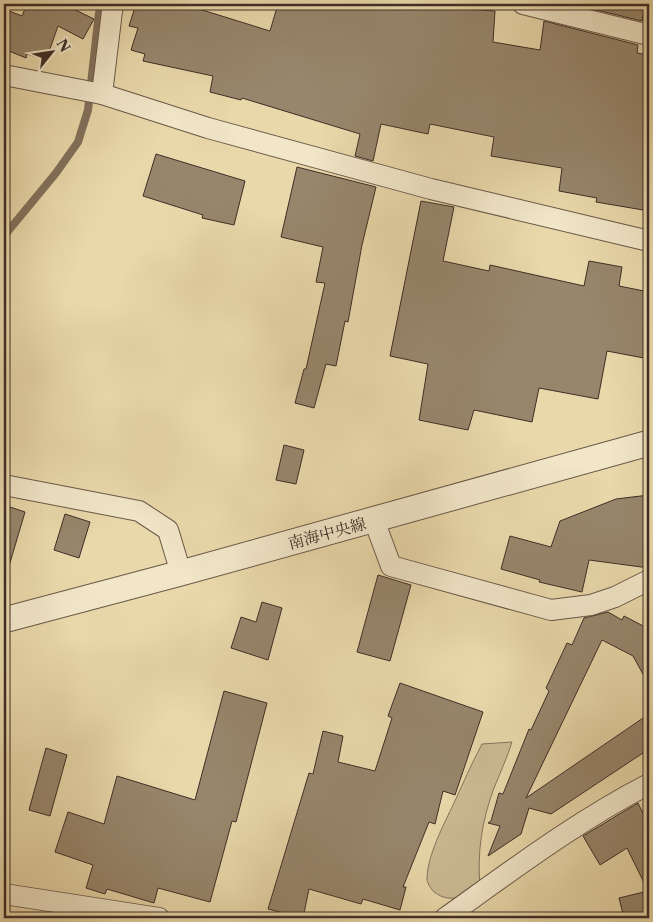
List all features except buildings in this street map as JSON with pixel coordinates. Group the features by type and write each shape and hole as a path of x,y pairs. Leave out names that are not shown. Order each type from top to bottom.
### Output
{"street":[{"path":"95,93 114,4"},
{"path":"523,4 649,35"},
{"path":"4,74 95,93 208,128 431,189 649,241"},
{"name":"南海中央線","path":"4,620 649,444"},
{"path":"4,485 139,511 168,530 181,573"},
{"path":"374,520 391,566 551,610 591,605 615,597 649,580"},
{"path":"445,918 550,844 631,793 649,784"},
{"path":"4,894 159,918"}],"shaded area":[{"path":"512,742 494,788 484,824 479,861 480,887 463,896 446,898 440,896 428,884 430,860 437,840 471,766 482,744"}],"waterway":[{"path":"4,236 56,173 78,142 88,110 99,13 102,4"}]}
